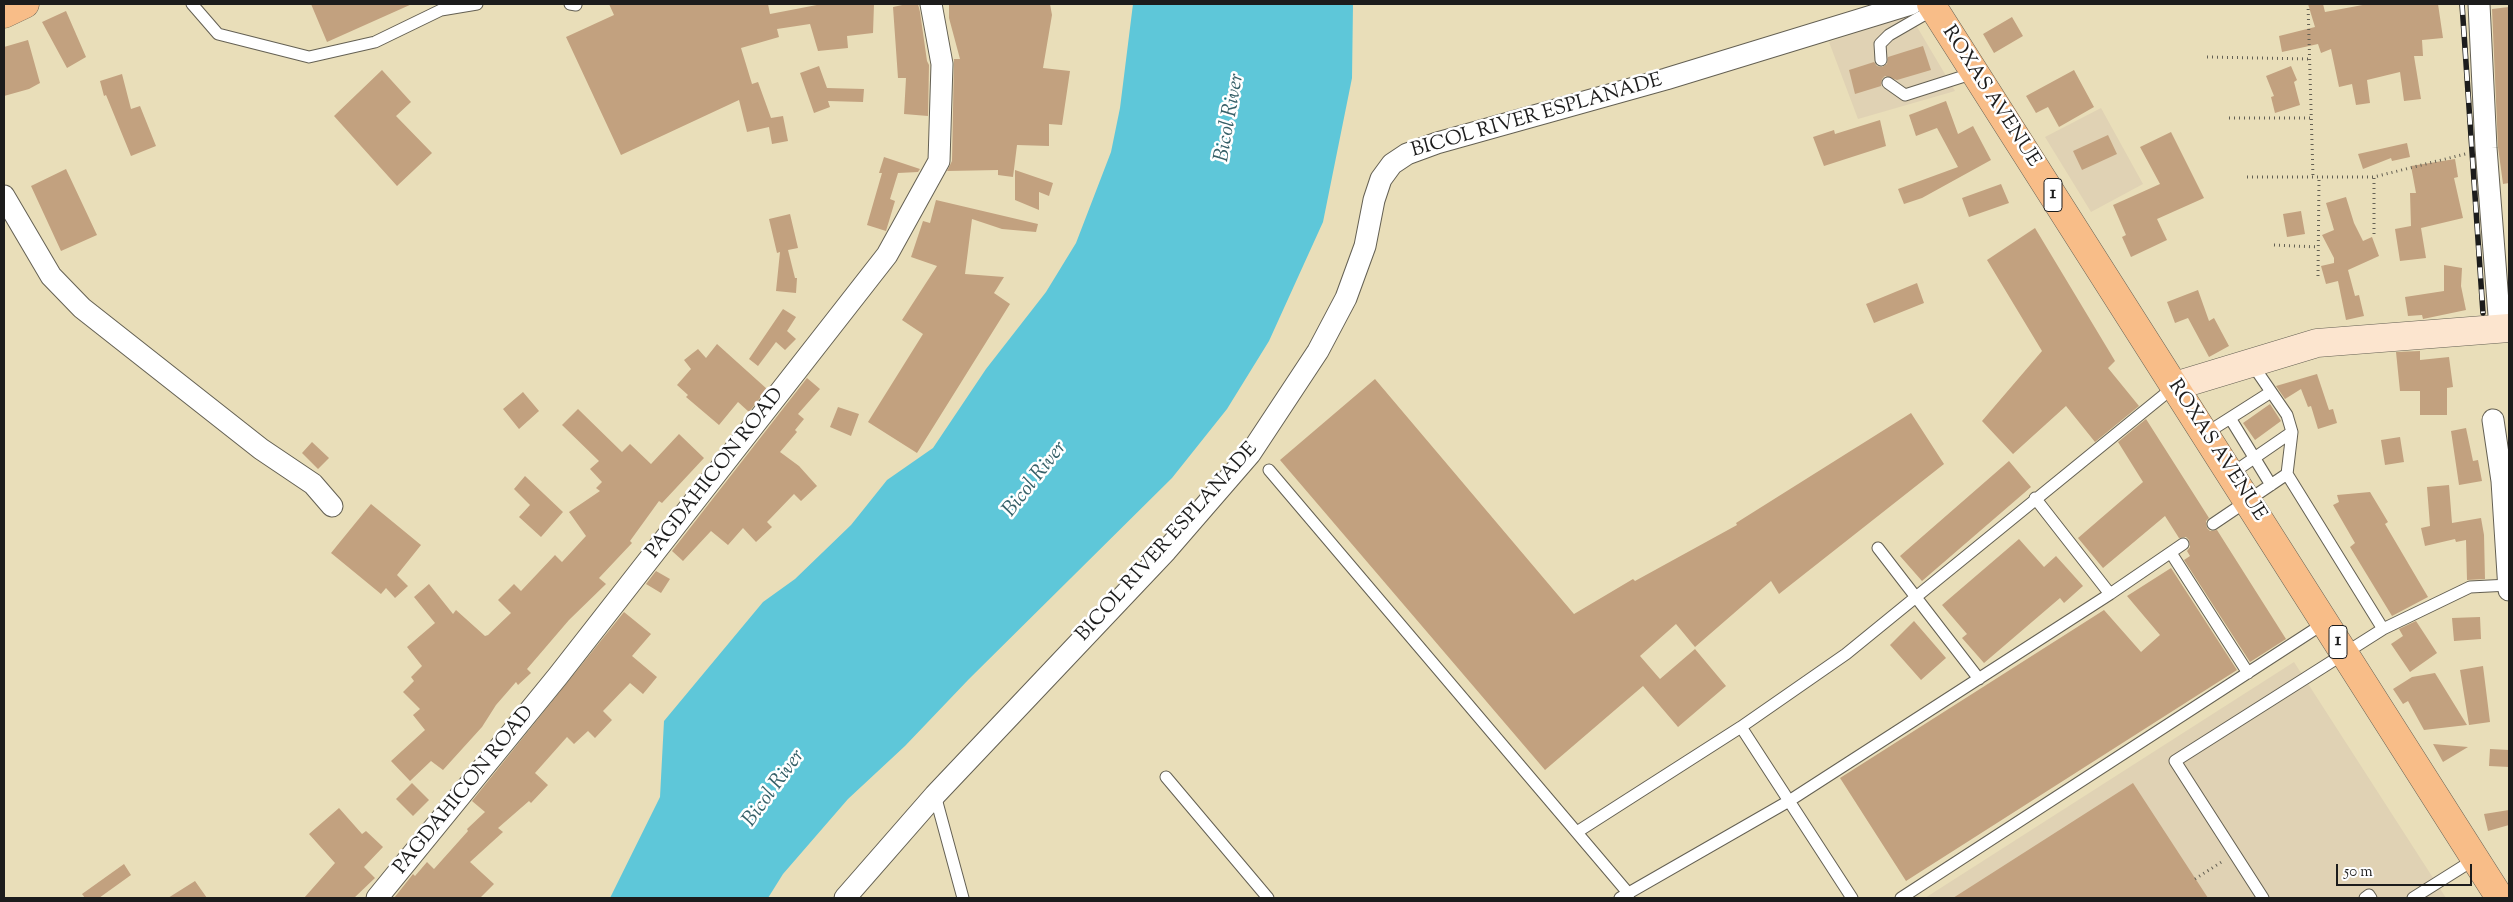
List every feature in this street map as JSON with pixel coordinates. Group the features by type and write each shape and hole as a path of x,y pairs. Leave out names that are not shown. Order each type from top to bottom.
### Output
{"highway":[{"path":"4,14 25,4"},
{"name":"ROXAS AVENUE","path":"1925,5 1975,72 2345,652 2475,859 2494,894"}],"main road":[{"path":"2175,386 2317,343 2504,328"}],"street":[{"name":"PAGDAHICON ROAD","path":"377,898 552,684 887,255 939,161 942,64 931,4"},
{"path":"2479,4 2486,148 2504,328"},
{"name":"BICOL RIVER ESPLANADE","path":"845,898 935,795 1166,551 1250,454 1313,359 1346,298 1365,246 1374,200 1381,179 1392,164 1407,154 1437,144 1925,5"},
{"path":"4,196 51,276 82,308 261,449 313,484 332,506"},
{"path":"2493,420 2502,481 2509,590"}],"lane":[{"path":"192,4 218,34 309,57 375,42 442,10 477,4"},
{"path":"1881,60 1880,44 1889,34 1925,5"},
{"path":"1888,83 1905,95 1975,72"},
{"path":"2252,364 2287,415 2292,432 2287,474 2383,628"},
{"path":"1577,832 1741,727 1846,654 2034,498 2175,386"},
{"path":"2206,434 2271,392"},
{"path":"2230,418 2271,485"},
{"path":"2231,474 2292,432"},
{"path":"1269,470 1577,832 1625,896 1789,801 2110,594 2183,544"},
{"path":"2213,524 2287,474"},
{"path":"2034,498 2110,594"},
{"path":"1878,548 1979,679"},
{"path":"2171,552 2248,673"},
{"path":"2263,898 2175,761 2383,628 2470,587 2509,585"},
{"path":"1901,898 2326,622"},
{"path":"1741,727 1852,898"},
{"path":"1166,776 1268,898"},
{"path":"935,795 963,898"},
{"path":"2413,898 2475,859"},
{"path":"2365,898 2369,896 2371,898"}],"path":[{"path":"2308,4 2313,178"},
{"path":"2207,57 2310,59"},
{"path":"2229,118 2311,118"},
{"path":"2247,177 2374,178 2486,148"},
{"path":"2318,276 2319,177"},
{"path":"2374,178 2374,234"},
{"path":"2274,246 2318,247"},
{"path":"2196,879 2234,854"}],"shaded area":[{"path":"1910,15 1955,91 1858,119 1829,42"},
{"path":"2101,108 2143,184 2091,212 2045,137"},
{"path":"2294,662 2446,898 1925,898"}],"water":[{"name":"Bicol River","path":"1133,4 1353,4 1352,78 1323,222 1269,341 1227,409 1172,478 969,679 905,746 848,799 783,874 768,898 610,898 660,797 664,721 763,602 795,579 851,525 887,480 933,448 986,369 1046,292 1076,243 1111,152 1120,108"}],"building":[{"path":"311,4 412,4 327,42"},
{"path":"609,4 768,4 770,14 822,4 874,4 873,33 847,36 848,48 818,51 810,24 777,29 779,37 741,48 752,84 758,82 771,118 783,116 788,141 772,144 769,127 747,132 739,100 621,155 566,37 614,15"},
{"path":"918,4 920,12 929,65 928,116 904,114 906,78 898,78 893,7"},
{"path":"949,4 1050,4 1052,15 1043,68 1070,71 1062,125 1049,124 1049,146 1017,145 1013,177 998,175 998,170 947,171 952,161 954,59 960,59 949,18"},
{"path":"2308,4 2323,4 2325,12 2368,4 2438,4 2443,38 2422,40 2423,56 2414,56 2421,99 2404,101 2400,72 2367,80 2370,103 2356,105 2352,84 2339,87 2331,49 2321,53 2318,44 2282,52 2279,36 2315,27"},
{"path":"2509,7 2509,183 2503,184 2498,147 2492,9"},
{"path":"66,11 86,57 67,68 42,22"},
{"path":"2012,17 2023,36 1994,53 1983,34"},
{"path":"28,40 40,83 29,89 4,96 4,47"},
{"path":"1923,46 1931,70 1897,80 1885,76 1882,79 1881,86 1855,94 1849,70 1874,62 1877,66 1882,67 1887,64 1888,57"},
{"path":"819,66 827,88 864,89 863,102 828,101 830,107 814,113 800,73"},
{"path":"2291,66 2297,80 2294,82 2300,105 2275,113 2271,97 2274,96 2266,76"},
{"path":"382,70 411,102 396,116 432,153 397,186 334,116"},
{"path":"2074,70 2094,107 2059,127 2048,107 2036,113 2026,96"},
{"path":"122,74 131,109 140,106 156,146 131,156 106,95 104,96 100,81"},
{"path":"1946,101 1958,134 1973,126 1991,160 1922,198 1904,204 1898,189 1958,167 1937,128 1916,136 1909,115"},
{"path":"1880,120 1886,146 1824,166 1813,137 1834,130 1835,134"},
{"path":"2171,132 2204,198 2157,219 2167,240 2131,257 2122,237 2126,235 2113,205 2160,184 2140,147"},
{"path":"2108,135 2117,154 2082,170 2073,151"},
{"path":"2407,143 2410,157 2392,161 2391,158 2363,169 2358,154"},
{"path":"884,157 920,169 918,172 898,173 890,199 895,201 886,231 867,225 882,173 879,173"},
{"path":"2455,159 2458,177 2454,178 2463,218 2421,228 2426,258 2400,261 2395,229 2411,226 2410,193 2416,193 2411,166"},
{"path":"66,169 97,235 61,251 31,186"},
{"path":"1015,170 1053,183 1049,196 1039,192 1039,210 1015,200"},
{"path":"2001,184 2009,203 1969,217 1962,198"},
{"path":"2346,197 2354,223 2363,241 2372,237 2379,256 2348,270 2355,296 2359,295 2364,316 2346,320 2338,281 2326,284 2321,266 2334,263 2334,258 2322,235 2334,230 2326,203"},
{"path":"936,200 1038,224 1036,232 1002,229 972,219 965,274 1004,277 994,293 1010,304 917,453 868,422 923,334 902,320 937,266 911,257 923,221 930,223"},
{"path":"2301,211 2305,234 2287,237 2283,214"},
{"path":"790,214 798,248 788,250 795,278 797,278 796,293 776,291 780,252 777,253 769,219"},
{"path":"2035,228 2115,361 2108,368 2139,406 2095,442 2066,406 2013,454 1982,421 2042,351 1987,260"},
{"path":"2444,265 2462,268 2461,286 2466,310 2423,319 2422,315 2408,316 2405,297 2444,291"},
{"path":"1917,283 1924,303 1874,323 1866,304"},
{"path":"2198,290 2209,321 2214,318 2229,346 2209,357 2188,318 2175,323 2167,302"},
{"path":"783,309 796,317 787,331 796,339 785,350 776,342 758,366 749,359"},
{"path":"717,344 767,389 749,412 738,402 719,425 686,397 688,395 677,385 691,369 684,360 698,349 706,358"},
{"path":"2420,351 2420,360 2449,357 2453,387 2447,388 2447,415 2420,415 2420,391 2400,391 2396,352"},
{"path":"2317,374 2329,410 2333,409 2337,423 2318,429 2311,406 2308,407 2301,389 2285,399 2276,386"},
{"path":"807,378 820,389 798,414 804,419 795,430 797,432 780,452 799,466 817,486 801,501 794,494 767,522 772,527 756,542 743,528 728,545 711,531 683,561 672,551"},
{"path":"1375,379 1574,614 1633,579 1635,581 1737,525 1736,523 1911,413 1944,464 1779,594 1771,581 1695,647 1676,624 1640,656 1660,679 1695,649 1726,686 1678,727 1643,686 1545,770 1280,460"},
{"path":"523,392 539,411 519,429 503,409"},
{"path":"2270,404 2281,421 2255,440 2243,423"},
{"path":"838,407 859,414 851,436 830,427"},
{"path":"578,409 622,452 630,444 651,464 679,434 704,458 662,503 659,501 630,541 632,543 599,578 606,584 569,620 527,669 531,673 518,685 516,682 496,705 482,727 443,770 431,761 410,781 391,761 425,730 413,715 420,709 403,692 414,681 411,677 422,666 407,647 435,623 414,597 429,584 453,614 456,610 485,636 488,635 511,613 498,600 514,584 521,591 555,555 562,562 586,536 569,512 600,491 596,488 602,482 590,469 599,461 562,425"},
{"path":"2146,419 2209,518 2206,521 2207,528 2210,531 2217,530 2286,639 2250,662 2184,560 2190,556 2187,551 2190,547 2189,540 2186,537 2179,538 2165,516 2103,568 2078,538 2143,482 2118,442"},
{"path":"2466,428 2473,461 2478,460 2482,481 2459,485 2451,431"},
{"path":"2400,437 2404,462 2385,465 2381,440"},
{"path":"312,442 329,458 318,469 302,453"},
{"path":"2009,461 2031,487 1922,581 1900,556"},
{"path":"525,476 563,512 541,537 519,517 530,505 514,489"},
{"path":"2449,485 2452,523 2481,518 2484,535 2485,579 2467,580 2466,540 2456,542 2455,539 2425,546 2421,528 2430,526 2427,487"},
{"path":"2370,492 2388,522 2385,524 2428,597 2392,616 2350,547 2355,543 2333,505 2339,502 2337,495"},
{"path":"371,504 421,545 397,575 408,586 395,598 386,588 381,594 331,553"},
{"path":"2019,539 2044,567 2056,556 2083,586 2064,603 2060,598 1984,663 1962,638 1967,634 1942,605"},
{"path":"2171,568 2237,670 1906,881 1840,778 2104,610 2141,652 2160,635 2127,596"},
{"path":"656,571 670,579 661,593 646,584"},
{"path":"624,612 651,634 632,656 657,677 643,694 630,683 603,711 612,720 595,738 588,731 574,744 567,737 535,773 548,785 531,803 529,801 498,828 503,832 470,862 494,884 480,898 394,898 413,874 415,876 427,862 434,869 468,831 467,829 485,812 472,801"},
{"path":"2480,617 2481,639 2454,641 2452,618"},
{"path":"1914,621 1946,658 1921,680 1890,645"},
{"path":"2416,621 2437,653 2410,672 2391,644 2403,636 2399,629"},
{"path":"2483,666 2490,722 2469,725 2460,670"},
{"path":"2435,673 2467,725 2424,730 2408,701 2403,704 2393,689 2412,677"},
{"path":"2433,744 2468,747 2443,762"},
{"path":"2490,749 2509,750 2509,767 2489,766"},
{"path":"412,783 429,800 413,816 396,799"},
{"path":"2133,783 2208,898 1953,898"},
{"path":"339,808 362,834 366,831 383,847 364,867 375,878 354,898 304,898 335,863 309,834"},
{"path":"2509,810 2509,825 2488,831 2484,814"},
{"path":"124,864 131,875 99,898 85,898 82,894"},
{"path":"195,881 207,898 168,898"}],"railway":[{"path":"2462,4 2483,313"}]}
